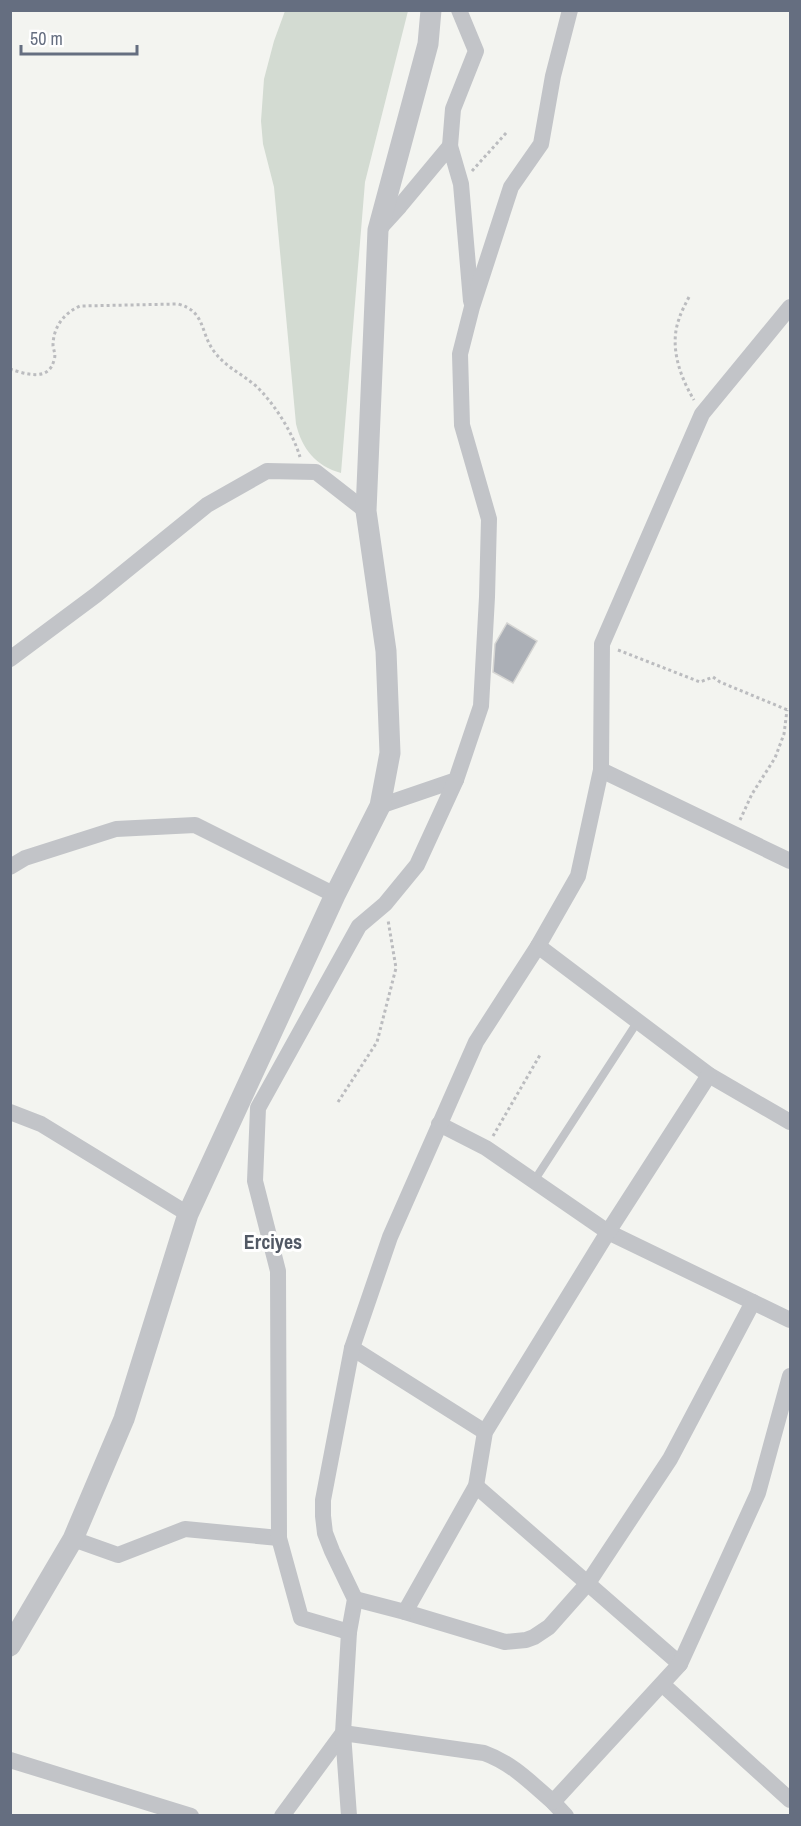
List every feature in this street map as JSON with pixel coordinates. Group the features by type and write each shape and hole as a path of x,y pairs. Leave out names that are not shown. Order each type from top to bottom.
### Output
{"street":[{"path":"349,1632 301,1618 279,1538 278,1271 255,1181 251,1101 335,895 380,806 390,753 386,651 366,511 378,230 428,44 431,10"},
{"path":"459,10 476,51 453,109 450,146 461,184 472,307"},
{"path":"10,1646 73,1539 124,1419 188,1214 251,1101 359,926 385,904 417,865 456,780 481,706 489,519 462,425 460,354 472,307 511,187 542,144 553,76 570,10"},
{"path":"378,230 450,146"},
{"path":"349,1815 343,1733 349,1632 355,1599 325,1533 323,1500 352,1348 390,1237 476,1042 538,946 578,876 601,770 602,644 702,414 790,307"},
{"path":"10,659 96,595 207,505 267,471 316,472 366,511"},
{"path":"601,770 790,861"},
{"path":"380,806 456,780"},
{"path":"10,867 25,858 116,829 195,825 335,895"},
{"path":"538,946 709,1075 790,1122"},
{"path":"405,1612 476,1486 485,1432 608,1232 709,1075"},
{"path":"10,1112 41,1124 188,1214"},
{"path":"439,1124 486,1148 608,1232 790,1320"},
{"path":"355,1599 494,1640 515,1642 534,1637 549,1626 588,1583 670,1459 753,1302"},
{"path":"352,1348 485,1432"},
{"path":"343,1733 484,1753 513,1767 559,1811 680,1664 758,1493 790,1376"},
{"path":"476,1486 680,1664"},
{"path":"73,1539 118,1556 185,1529 279,1538"},
{"path":"662,1684 790,1800"},
{"path":"282,1815 343,1733"},
{"path":"10,1760 191,1815"}],"lane":[{"path":"534,1181 638,1021"}],"path":[{"path":"461,184 507,132"},
{"path":"689,297 678,320 675,345 682,382 702,414"},
{"path":"10,369 29,376 36,376 48,370 55,357 53,345 60,321 65,314 80,306 178,304 187,306 200,319 212,349 227,366 256,386 281,417 296,443 304,472"},
{"path":"602,644 700,682 712,677 789,711 775,758 752,794 734,833"},
{"path":"338,1102 377,1042 396,968 385,904"},
{"path":"486,1148 540,1055"}],"shaded area":[{"path":"285,11 408,11 365,182 341,473 324,466 311,455 302,441 296,424 274,187 263,144 261,121 264,79"}],"building":[{"path":"507,623 537,641 513,683 493,672 495,644"}],"district":[{"name":"Erciyes","path":"273,1241"}]}
